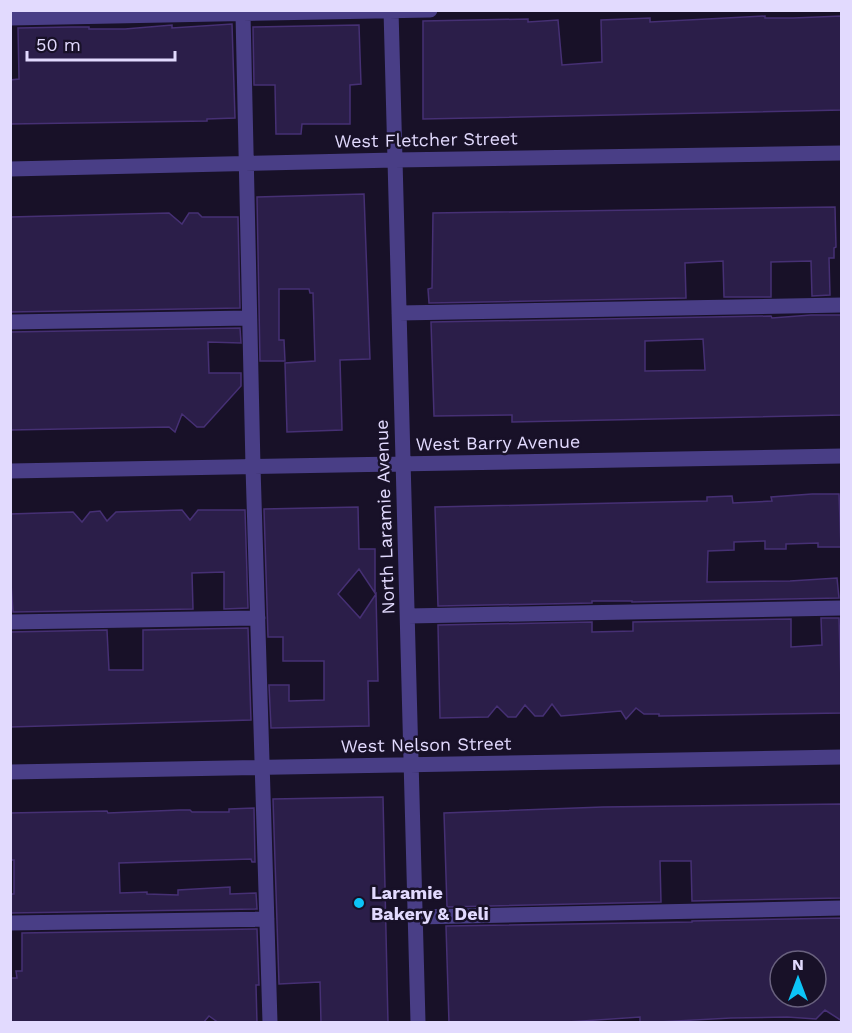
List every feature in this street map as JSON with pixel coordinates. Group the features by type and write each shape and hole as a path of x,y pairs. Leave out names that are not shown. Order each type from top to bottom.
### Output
{"street":[{"path":"10,18 430,10"},
{"name":"North Laramie Avenue","path":"391,11 418,1023"},
{"path":"243,14 249,318 270,1023"},
{"name":"West Fletcher Street","path":"10,169 842,153"},
{"path":"399,313 842,305"},
{"path":"10,321 249,318"},
{"name":"West Barry Avenue","path":"10,471 842,456"},
{"path":"408,616 842,608"},
{"path":"10,622 258,618"},
{"name":"West Nelson Street","path":"10,772 842,757"},
{"path":"416,917 842,908"},
{"path":"10,923 267,919"}],"building":[{"path":"765,16 765,18 793,18 842,16 842,110 423,119 423,21 558,20 562,65 602,62 601,20 650,18 650,22"},
{"path":"232,24 235,118 207,119 207,121 10,124 10,80 19,79 18,28 125,29 172,25 172,28"},
{"path":"359,25 361,84 350,85 350,124 302,124 301,134 276,134 275,85 254,85 253,27"},
{"path":"364,194 370,359 340,360 342,430 287,432 285,363 315,361 313,293 310,293 309,289 279,289 279,340 284,340 285,361 260,361 257,197"},
{"path":"835,207 836,247 834,258 829,258 830,295 812,296 811,261 771,262 771,297 724,297 723,261 685,263 686,298 429,303 428,289 432,288 433,213"},
{"path":"169,213 182,224 189,213 198,213 202,217 238,217 240,308 10,312 10,217"},
{"path":"842,315 842,415 512,422 512,415 434,416 431,322 771,316 772,318","holes":["703,339 705,370 645,371 645,341"]},
{"path":"240,328 241,343 208,342 209,373 241,373 241,386 204,427 197,427 182,414 175,432 169,427 10,430 10,332"},
{"path":"839,494 841,547 818,547 818,543 786,544 786,549 765,549 765,541 734,542 734,550 708,551 707,582 837,578 839,598 592,601 592,603 438,606 435,507 707,501 707,497 732,496 733,503 772,501 771,497"},
{"path":"358,507 359,549 375,549 375,593 359,569 338,594 360,618 376,594 378,681 368,681 369,726 271,728 269,685 289,685 289,701 324,700 324,661 283,661 283,637 268,637 264,509"},
{"path":"182,510 190,520 198,510 245,510 248,608 224,609 224,572 192,573 193,609 13,612 10,514 73,512 82,522 90,512 100,511 107,521 116,512"},
{"path":"821,618 839,618 842,713 659,716 659,714 644,714 636,708 626,719 621,711 561,716 552,704 543,716 535,716 525,705 516,717 508,717 497,706 488,717 440,718 438,625 592,622 592,632 633,631 633,622 791,619 791,647 822,645"},
{"path":"248,628 251,720 10,727 10,632 107,630 109,670 143,670 143,630"},
{"path":"383,797 388,1023 321,1023 320,982 279,984 273,799"},
{"path":"842,804 842,898 692,901 691,861 660,861 661,902 447,907 444,813 603,807"},
{"path":"254,808 255,862 251,859 119,863 120,893 147,892 147,894 178,895 178,890 230,887 230,894 256,893 257,909 10,913 10,894 14,894 14,860 10,860 10,813 179,810 229,812 229,809"},
{"path":"842,918 842,1021 825,1010 816,1019 731,1018 640,1023 640,1017 568,1022 449,1023 446,926"},
{"path":"257,929 259,985 256,985 257,1023 219,1023 209,1016 203,1023 10,1023 10,978 17,978 16,971 22,971 22,933"}],"place":[{"name":"Laramie Bakery & Deli","path":"359,903"}]}
